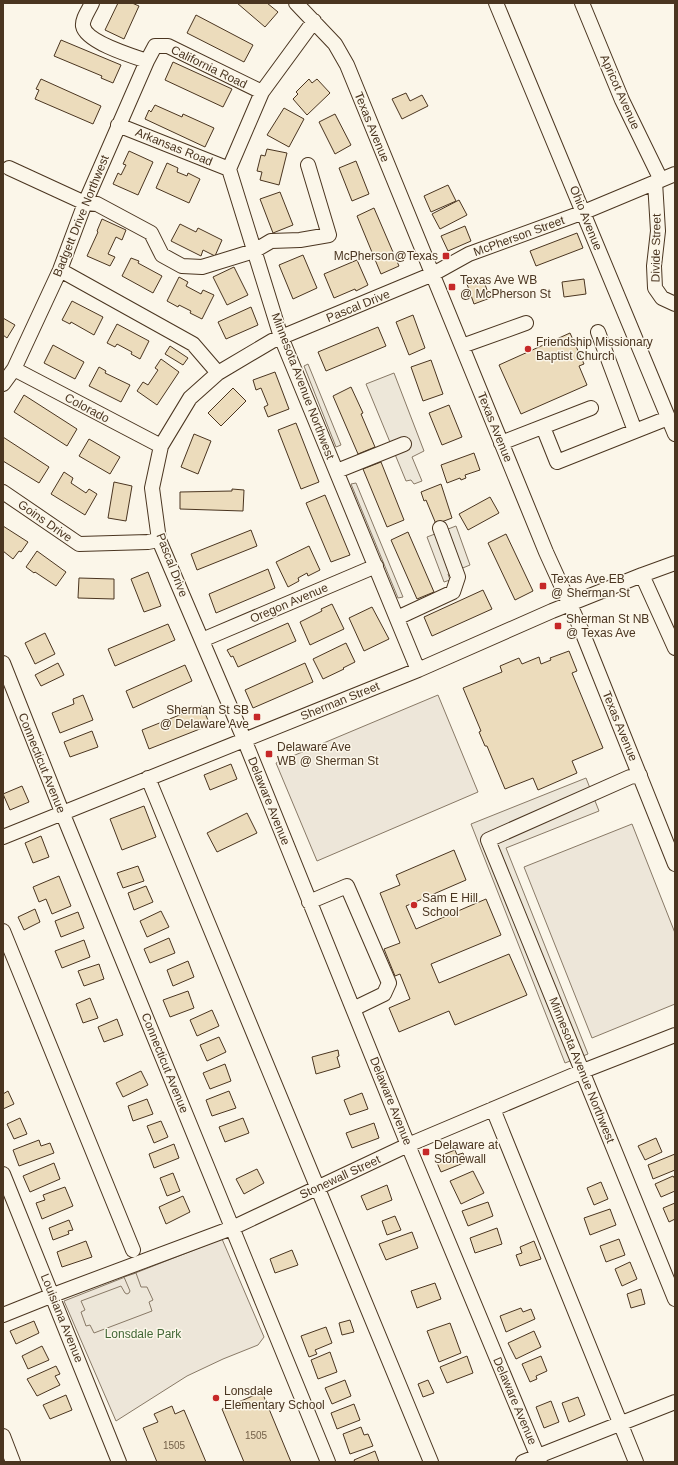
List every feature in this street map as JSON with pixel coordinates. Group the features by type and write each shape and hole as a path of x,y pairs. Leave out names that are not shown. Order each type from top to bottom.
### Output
{"street":[{"path":"92,3 83,25 89,36 146,61"},
{"name":"Texas Avenue","path":"296,3 335,44 347,65 546,552 640,775 675,864"},
{"name":"Ohio Avenue","path":"496,3 675,434"},
{"name":"Apricot Avenue","path":"582,3 622,100 658,181"},
{"path":"229,169 262,92 314,21"},
{"name":"Badgett Drive Northwest","path":"3,384 14,369 60,270 84,203 146,61 155,46"},
{"name":"California Road","path":"155,46 168,46 262,92"},
{"name":"Arkansas Road","path":"118,125 229,169"},
{"path":"9,168 84,203 97,204 150,233 162,255 182,266 202,267 254,251 271,241 300,240 329,235 308,165"},
{"name":"Minnesota Avenue Northwest","path":"229,169 281,337 418,670"},
{"name":"McPherson Street","path":"433,274 469,254 584,212 675,174"},
{"name":"Divide Street","path":"658,181 658,230 654,266 655,288 662,298 675,304"},
{"path":"60,270 192,344 218,372"},
{"name":"Pascal Drive","path":"244,739 159,540 152,488 161,446 190,398 218,372 272,341 433,274"},
{"path":"462,346 526,323"},
{"path":"598,332 635,431"},
{"name":"Colorado","path":"14,369 161,446"},
{"path":"502,443 592,408"},
{"path":"543,427 557,462 668,418"},
{"path":"337,471 404,444"},
{"name":"Goins Drive","path":"3,492 79,544 148,542 159,540"},
{"path":"397,618 453,592 458,577 440,528"},
{"name":"Sherman Street","path":"3,837 418,670 569,604 675,563"},
{"name":"Oregon Avenue","path":"202,640 376,566"},
{"path":"642,575 675,648"},
{"name":"Connecticut Avenue","path":"3,663 62,812 328,1462"},
{"name":"Delaware Avenue","path":"244,739 408,1145 539,1459"},
{"name":"Minnesota Avenue Northwest","path":"640,775 630,777 488,840 675,1299"},
{"path":"148,778 431,1462"},
{"path":"309,902 346,886 389,984 384,994 353,1009"},
{"path":"3,931 133,1250"},
{"name":"Stonewall Street","path":"3,1315 232,1228 408,1145 583,1071 675,1035"},
{"path":"493,1110 636,1462"},
{"name":"Louisiana Avenue","path":"3,1174 119,1462"},
{"path":"523,1462 539,1459 621,1423 675,1402"},
{"path":"3,1436 13,1462"}],"green space":[{"path":"438,695 478,792 317,861 276,763"},
{"path":"632,824 675,933 675,1004 592,1038 524,867"},
{"name":"Lonsdale Park","path":"222,1239 264,1337 258,1345 187,1376 116,1421 64,1301"}],"shaded area":[{"path":"308,364 341,445 336,447 304,366"},
{"path":"394,373 424,451 412,457 422,481 414,484 411,480 406,481 366,384"},
{"path":"356,483 403,597 398,598 351,484"},
{"path":"456,526 470,565 448,574 450,580 444,582 427,537"},
{"path":"586,778 599,811 506,848 588,1054 565,1063 471,824"},
{"path":"136,1273 141,1287 147,1287 153,1300 149,1302 152,1311 94,1333 90,1325 86,1326 81,1312 85,1310 81,1301 121,1286 125,1293 129,1293 130,1291 124,1277"}],"building":[{"path":"118,3 132,3 139,6 124,39 105,30"},
{"path":"237,3 267,3 278,12 265,27"},
{"path":"196,15 253,45 244,62 187,33"},
{"path":"61,40 121,65 113,83 101,78 102,76 54,56"},
{"path":"173,62 232,89 223,107 165,80"},
{"path":"41,79 101,106 93,124 35,99 39,90 36,89"},
{"path":"309,79 312,83 317,79 330,93 307,115 293,99 298,94 296,92"},
{"path":"406,93 410,101 422,95 428,106 402,119 392,99"},
{"path":"155,105 182,117 183,114 214,128 205,147 145,119 149,110 151,112"},
{"path":"284,108 304,119 289,147 267,135"},
{"path":"335,114 351,145 335,154 319,122"},
{"path":"267,149 287,153 279,185 260,180 262,172 257,171 261,155 265,156"},
{"path":"129,151 153,162 138,195 113,184 118,173 121,175 126,165 123,164"},
{"path":"356,161 369,194 352,201 339,168"},
{"path":"167,163 178,168 177,172 187,176 188,173 200,179 189,203 156,188"},
{"path":"448,185 456,201 431,212 424,196"},
{"path":"280,192 293,225 273,233 260,199"},
{"path":"459,200 467,215 440,229 432,214"},
{"path":"374,208 399,266 381,274 357,216"},
{"path":"102,219 126,230 122,240 116,237 108,254 115,257 110,266 87,256"},
{"path":"180,224 196,232 198,228 222,240 215,256 203,250 201,256 171,241"},
{"path":"465,226 471,241 448,251 441,236"},
{"path":"577,233 583,248 536,266 530,251"},
{"path":"303,255 317,288 293,299 279,265"},
{"path":"131,258 139,261 138,263 162,276 153,293 122,276"},
{"path":"357,260 368,285 356,291 355,289 334,298 324,274"},
{"path":"234,267 248,295 227,305 213,277"},
{"path":"179,277 188,282 186,286 201,294 203,290 214,295 202,319 190,313 191,311 179,305 178,307 167,301"},
{"path":"483,279 490,298 474,304 467,284"},
{"path":"584,279 586,294 564,297 562,282"},
{"path":"72,301 103,317 94,335 71,322 70,324 62,320"},
{"path":"251,307 258,325 226,339 218,322"},
{"path":"413,315 425,348 409,355 396,322"},
{"path":"3,318 15,325 7,338 3,335"},
{"path":"117,324 149,341 140,359 131,354 132,352 117,344 115,347 107,343"},
{"path":"378,327 386,346 326,371 318,352"},
{"path":"570,333 584,364 579,366 587,385 521,414 499,365"},
{"path":"53,345 84,362 75,379 44,363"},
{"path":"170,346 188,358 183,365 165,354"},
{"path":"161,359 179,372 157,405 137,391 143,382 148,385 158,370 155,368"},
{"path":"431,360 443,394 423,401 411,367"},
{"path":"99,367 106,371 105,373 130,385 121,402 89,386"},
{"path":"275,372 289,409 268,417 264,407 268,405 261,388 256,390 253,380"},
{"path":"351,387 363,413 361,414 375,447 358,454 333,396"},
{"path":"233,388 246,401 221,426 208,413"},
{"path":"24,395 77,429 67,446 14,412"},
{"path":"449,405 462,437 442,445 429,413"},
{"path":"296,423 319,482 301,489 278,430"},
{"path":"194,434 211,441 198,474 181,467"},
{"path":"3,437 49,467 39,483 3,461"},
{"path":"89,439 120,457 110,474 79,456"},
{"path":"474,453 480,470 465,475 466,478 461,480 460,478 447,483 441,465"},
{"path":"381,462 404,520 387,527 363,469"},
{"path":"64,472 73,478 71,483 86,493 89,489 97,494 85,515 51,494"},
{"path":"114,482 132,486 126,521 108,518"},
{"path":"441,484 452,518 436,524 421,492"},
{"path":"232,489 244,490 243,511 180,509 180,492 232,491"},
{"path":"325,495 350,555 331,562 306,503"},
{"path":"490,497 499,513 468,530 459,514"},
{"path":"3,526 28,542 21,552 19,551 13,559 3,551"},
{"path":"251,530 257,546 197,570 191,554"},
{"path":"408,532 434,592 417,599 391,540"},
{"path":"506,534 533,591 515,600 488,543"},
{"path":"309,546 320,570 308,576 307,573 298,578 299,581 288,587 276,562"},
{"path":"37,551 66,572 56,586 26,567"},
{"path":"268,569 275,588 216,613 209,594"},
{"path":"148,572 161,606 144,612 131,579"},
{"path":"79,578 114,579 114,599 78,598"},
{"path":"483,590 492,609 432,636 424,617"},
{"path":"332,604 344,629 310,645 300,622"},
{"path":"372,607 389,639 364,651 349,618"},
{"path":"288,623 296,641 238,667 233,656 231,657 227,650"},
{"path":"168,624 175,640 115,666 108,649"},
{"path":"45,633 55,654 35,664 25,643"},
{"path":"346,643 355,662 323,679 313,659"},
{"path":"569,651 577,671 572,673 603,748 572,761 577,773 538,790 533,778 505,789 487,746 485,746 479,732 481,731 463,688 502,672 500,666 519,658 522,664 539,657 541,664 551,660 550,658"},
{"path":"58,663 64,675 41,686 35,675"},
{"path":"305,663 313,682 253,708 245,690"},
{"path":"185,665 192,681 133,708 126,691"},
{"path":"83,695 93,720 60,733 52,713 74,704 73,699"},
{"path":"202,706 210,725 149,749 142,730"},
{"path":"92,731 98,747 70,757 64,742"},
{"path":"231,764 237,779 210,790 204,775"},
{"path":"22,786 29,802 10,810 3,794"},
{"path":"144,806 156,837 122,850 110,819"},
{"path":"247,813 257,833 217,852 207,833"},
{"path":"41,836 49,857 33,863 25,843"},
{"path":"454,850 466,880 406,906 416,929 486,899 501,935 431,964 439,983 509,954 527,995 455,1025 449,1011 399,1032 389,1008 410,999 400,974 395,976 384,949 400,943 380,893 400,885 396,875"},
{"path":"138,866 144,881 123,888 117,873"},
{"path":"59,876 71,906 52,914 46,899 39,902 33,887"},
{"path":"146,886 153,902 134,910 128,893"},
{"path":"35,909 40,922 24,930 18,917"},
{"path":"161,911 169,927 147,937 140,921"},
{"path":"78,912 84,928 61,937 55,921"},
{"path":"169,938 175,953 150,963 144,949"},
{"path":"84,940 90,957 62,968 55,951"},
{"path":"188,961 194,977 173,986 167,970"},
{"path":"99,964 104,979 84,986 78,971"},
{"path":"188,991 194,1008 170,1017 163,1000"},
{"path":"90,998 98,1018 83,1023 76,1004"},
{"path":"212,1010 219,1026 197,1036 190,1020"},
{"path":"117,1019 123,1035 104,1042 98,1027"},
{"path":"219,1037 226,1052 207,1061 200,1045"},
{"path":"338,1050 339,1056 337,1057 340,1067 316,1074 312,1057"},
{"path":"225,1064 231,1081 210,1089 203,1073"},
{"path":"141,1071 148,1085 123,1097 116,1083"},
{"path":"8,1091 14,1104 3,1109 3,1094"},
{"path":"229,1091 236,1108 212,1116 206,1100"},
{"path":"362,1093 368,1109 350,1115 344,1100"},
{"path":"147,1099 153,1114 133,1121 128,1106"},
{"path":"20,1118 27,1134 14,1139 7,1124"},
{"path":"243,1118 249,1133 225,1142 219,1127"},
{"path":"161,1121 168,1137 154,1143 147,1126"},
{"path":"374,1123 379,1138 352,1148 346,1133"},
{"path":"656,1138 662,1152 645,1160 638,1146"},
{"path":"39,1140 41,1146 50,1143 54,1153 19,1166 13,1150"},
{"path":"174,1144 179,1158 154,1168 149,1154"},
{"path":"455,1150 457,1155 463,1153 466,1162 441,1172 435,1158"},
{"path":"675,1154 675,1170 653,1179 648,1165"},
{"path":"54,1163 60,1179 30,1192 23,1176"},
{"path":"257,1169 264,1183 244,1194 236,1179"},
{"path":"473,1171 484,1193 461,1204 450,1181"},
{"path":"173,1173 180,1191 167,1196 160,1178"},
{"path":"673,1176 675,1179 675,1191 661,1197 655,1184"},
{"path":"601,1182 608,1199 594,1205 587,1188"},
{"path":"387,1185 392,1200 367,1210 361,1196"},
{"path":"65,1187 73,1206 42,1219 36,1203 45,1200 43,1195"},
{"path":"183,1196 190,1212 166,1224 159,1207"},
{"path":"488,1202 493,1216 468,1226 462,1211"},
{"path":"675,1203 675,1219 669,1222 663,1208"},
{"path":"610,1209 616,1225 590,1235 584,1218"},
{"path":"395,1216 401,1230 387,1235 382,1221"},
{"path":"69,1220 73,1230 68,1231 69,1234 53,1240 49,1228"},
{"path":"497,1228 502,1244 475,1253 470,1238"},
{"path":"412,1232 418,1248 386,1260 379,1244"},
{"path":"619,1239 625,1255 606,1262 600,1246"},
{"path":"86,1241 92,1257 62,1267 57,1252"},
{"path":"534,1241 541,1259 520,1266 516,1255 522,1253 520,1247"},
{"path":"292,1250 298,1265 275,1273 270,1259"},
{"path":"630,1262 637,1279 622,1286 615,1269"},
{"path":"435,1283 441,1299 417,1308 411,1291"},
{"path":"641,1289 645,1304 631,1308 627,1294"},
{"path":"521,1308 523,1312 531,1309 535,1319 506,1332 500,1316"},
{"path":"350,1320 354,1332 342,1335 339,1323"},
{"path":"34,1321 39,1333 16,1344 10,1331"},
{"path":"450,1323 461,1353 439,1362 427,1331"},
{"path":"326,1327 332,1343 315,1350 317,1354 309,1357 301,1336"},
{"path":"534,1331 541,1347 516,1359 508,1343"},
{"path":"42,1346 49,1360 28,1369 22,1356"},
{"path":"330,1352 337,1372 318,1379 311,1360"},
{"path":"467,1356 473,1373 447,1383 440,1367"},
{"path":"541,1356 547,1371 536,1376 537,1379 530,1382 522,1364"},
{"path":"56,1366 60,1374 55,1376 60,1385 37,1396 27,1379"},
{"path":"345,1380 351,1396 332,1404 325,1388"},
{"path":"428,1380 434,1393 423,1397 418,1384"},
{"path":"262,1392 291,1462 244,1462 222,1409"},
{"path":"66,1395 72,1410 50,1419 43,1405"},
{"path":"578,1397 585,1415 569,1422 562,1403"},
{"path":"551,1401 559,1422 544,1428 536,1407"},
{"path":"354,1404 360,1420 337,1429 331,1413"},
{"path":"172,1406 175,1414 184,1410 206,1462 157,1462 143,1428 158,1422 154,1414"},
{"path":"361,1427 364,1435 368,1434 373,1446 350,1454 343,1434"},
{"path":"375,1451 379,1462 355,1462 354,1460"}],"place":[{"name":"McPherson@Texas","path":"446,256"},
{"name":"Texas Ave WB @ McPherson St","path":"452,287"},
{"name":"Friendship Missionary Baptist Church","path":"528,349"},
{"name":"Texas Ave EB @ Sherman St","path":"543,586"},
{"name":"Sherman St NB @ Texas Ave","path":"558,626"},
{"name":"Sherman St SB @ Delaware Ave","path":"257,717"},
{"name":"Delaware Ave WB @ Sherman St","path":"269,754"},
{"name":"Sam E Hill School","path":"414,905"},
{"name":"Delaware at Stonewall","path":"426,1152"},
{"name":"Lonsdale Elementary School","path":"216,1398"}]}
